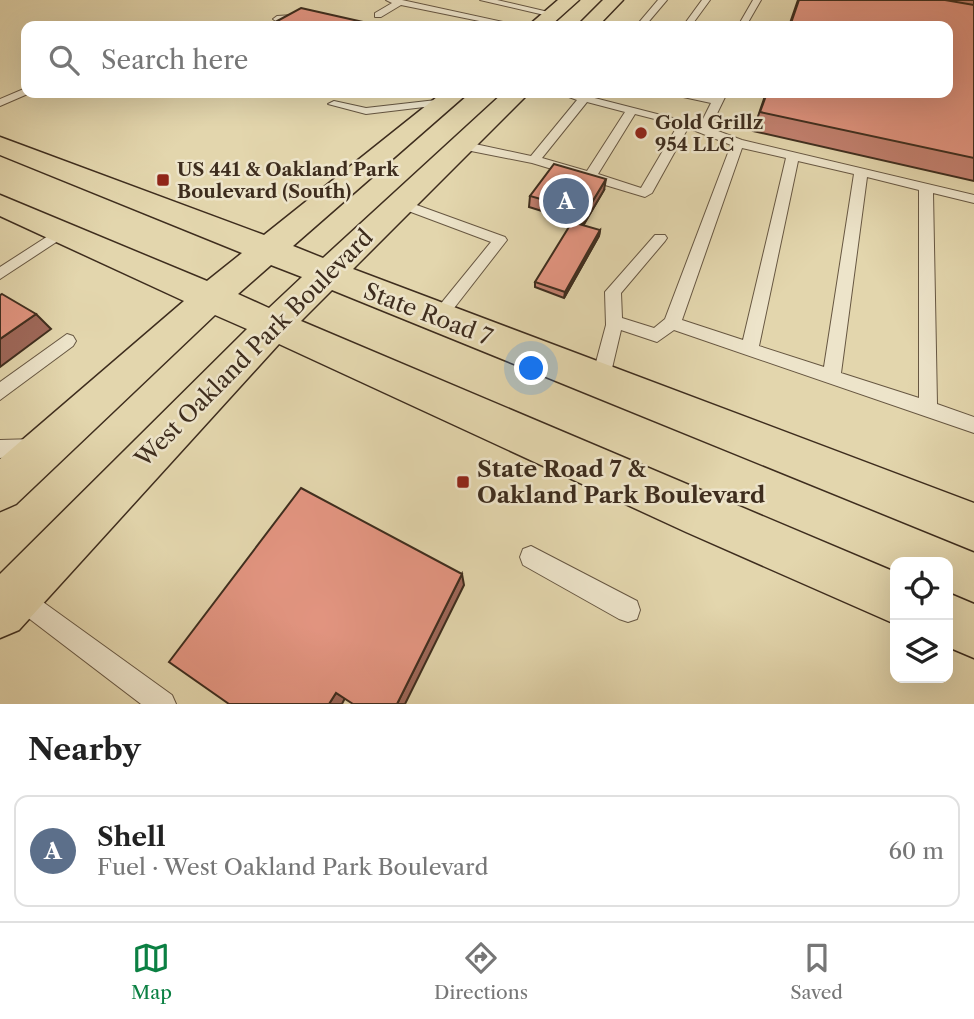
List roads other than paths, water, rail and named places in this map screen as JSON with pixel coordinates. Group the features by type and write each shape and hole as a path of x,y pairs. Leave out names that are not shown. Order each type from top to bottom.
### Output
{"main road":[{"path":"545,20 570,0"},
{"path":"592,21 614,0"},
{"path":"0,489 265,250 451,98"},
{"name":"West Oakland Park Boulevard","path":"8,603 274,325 511,98"},
{"name":"State Road 7","path":"0,145 974,527"},
{"path":"0,204 703,516 890,596"},
{"path":"953,622 974,631"}],"lane":[{"path":"484,0 545,20"},
{"path":"644,21 663,0"},
{"path":"691,21 706,0"},
{"path":"745,21 757,0"},
{"path":"378,16 394,1 492,21"},
{"path":"277,19 309,17 327,21"},
{"path":"0,103 21,93"},
{"path":"334,104 366,111 451,98"},
{"path":"534,160 584,98 685,124 738,143 974,199"},
{"path":"703,130 719,98"},
{"path":"590,176 632,110"},
{"path":"461,145 534,160 645,193 685,124"},
{"path":"614,322 657,335 672,323 738,143"},
{"path":"750,349 793,156"},
{"path":"832,376 861,172"},
{"path":"926,188 928,408"},
{"path":"400,203 500,240 438,317"},
{"path":"0,274 62,232"},
{"path":"600,381 614,322 613,292 660,238"},
{"path":"672,323 974,425"},
{"path":"0,392 66,341"},
{"path":"0,449 46,447"},
{"path":"531,556 628,610"},
{"path":"8,603 163,704"}],"place":[{"name":"Gold Grillz 954 LLC","path":"641,133"},
{"name":"US 441 & Oakland Park Boulevard (South)","path":"163,180"},
{"name":"Shell","path":"566,201"},
{"name":"State Road 7 & Oakland Park Boulevard","path":"463,482"}]}
